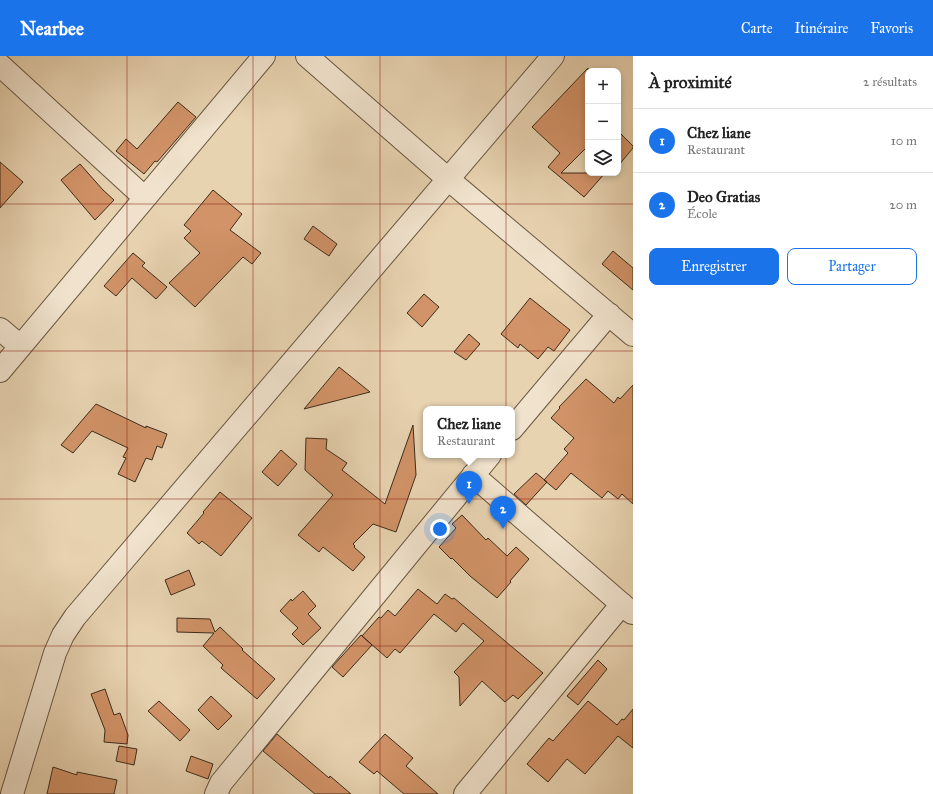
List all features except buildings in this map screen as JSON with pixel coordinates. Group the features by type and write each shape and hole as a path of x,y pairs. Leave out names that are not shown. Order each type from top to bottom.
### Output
{"street":[{"path":"0,371 264,56"},
{"path":"307,56 448,180 633,335"},
{"path":"12,794 55,653 63,635 75,617 553,56"},
{"path":"0,65 144,198"},
{"path":"515,425 608,314"},
{"path":"0,329 20,346"},
{"path":"216,794 221,783 487,458"},
{"path":"465,794 627,609 473,475"}],"place":[{"name":"Chez liane","path":"469,504"},
{"name":"Deo Gratias","path":"503,529"}]}
